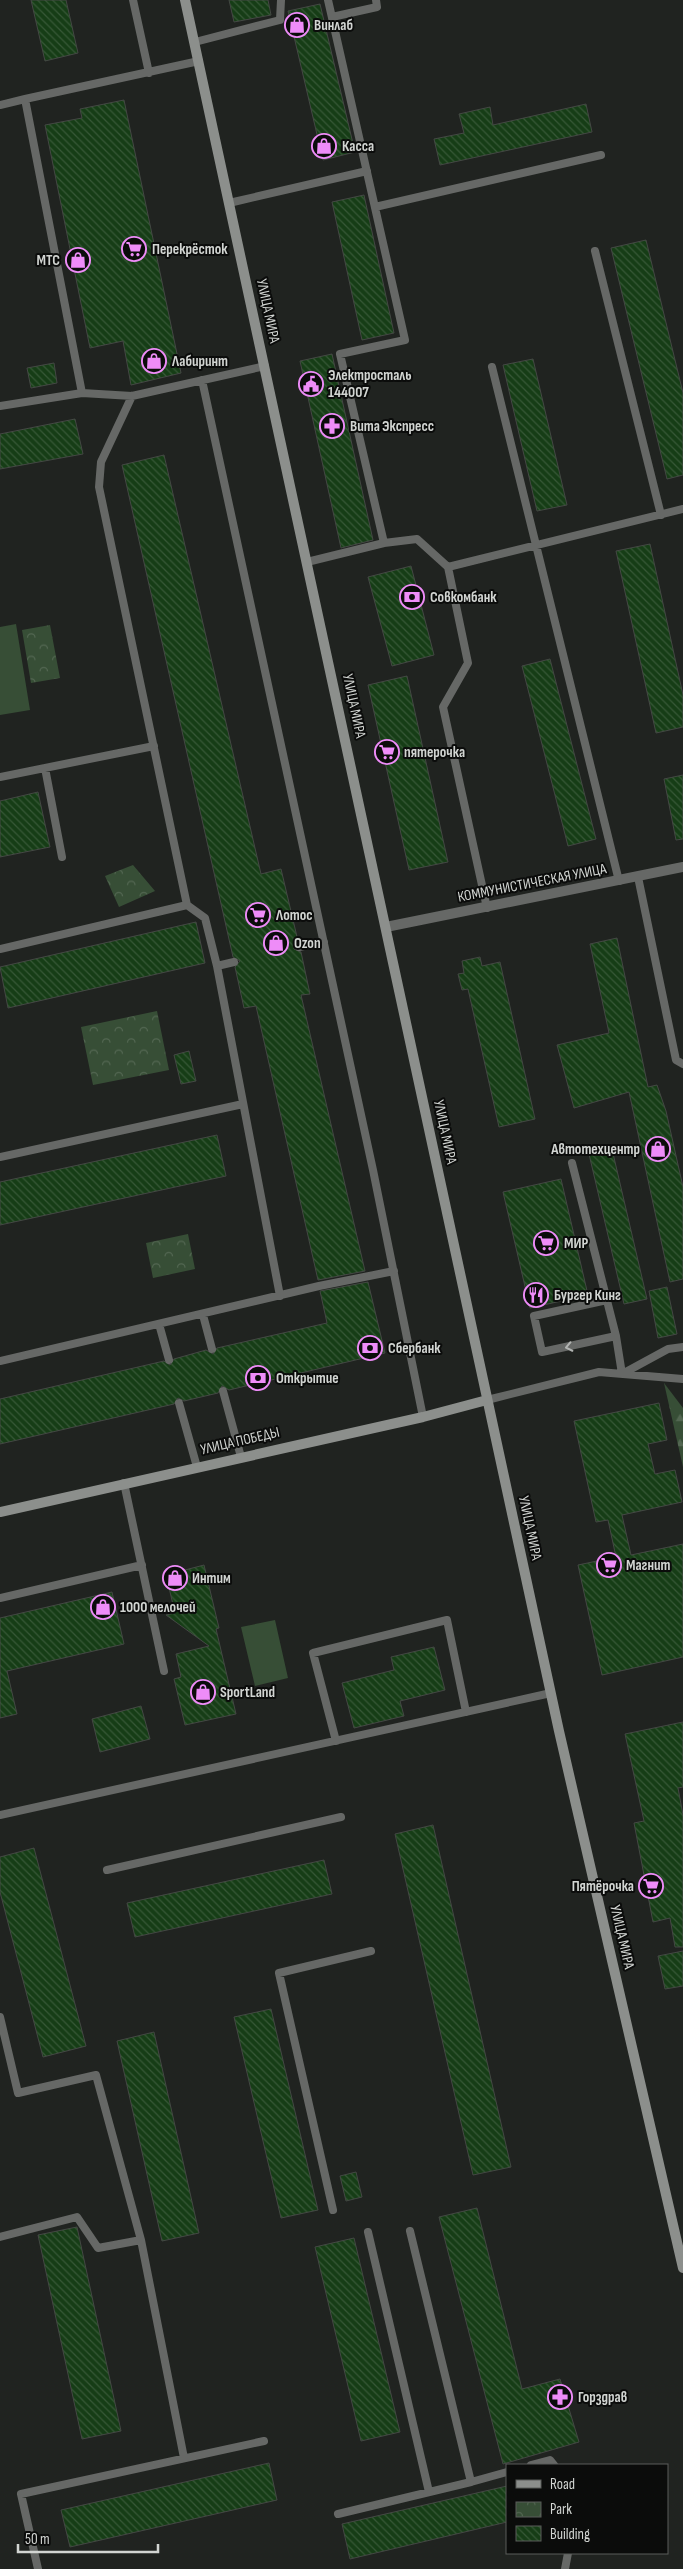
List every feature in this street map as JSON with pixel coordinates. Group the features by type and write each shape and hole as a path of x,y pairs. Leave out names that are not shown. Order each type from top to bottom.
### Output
{"main road":[{"name":"УЛИЦА МИРА","path":"185,0 308,562 551,1694 683,2268"},
{"name":"УЛИЦА ПОБЕДЫ","path":"0,1512 423,1417 488,1400"}],"street":[{"name":"КОММУНИСТИЧЕСКАЯ УЛИЦА","path":"386,927 683,867"}],"lane":[{"path":"133,0 149,73"},
{"path":"195,42 280,20 281,0"},
{"path":"328,0 405,340 340,354 384,543"},
{"path":"332,17 378,7 376,0"},
{"path":"0,105 199,61"},
{"path":"25,99 82,393"},
{"path":"375,207 601,155"},
{"path":"229,203 367,171"},
{"path":"595,251 661,515"},
{"path":"0,406 82,393 132,396 265,366"},
{"path":"492,367 620,881"},
{"path":"202,380 324,942 423,1417"},
{"path":"132,396 101,462 99,487 187,905 205,918 217,966 280,1296"},
{"path":"448,567 683,509"},
{"path":"308,562 384,543 417,539 448,567 468,662 443,707 487,908"},
{"path":"0,777 154,746"},
{"path":"45,768 62,857"},
{"path":"638,877 676,1060 683,1064"},
{"path":"0,949 187,905"},
{"path":"299,947 324,942"},
{"path":"217,966 234,962"},
{"path":"0,1157 243,1104"},
{"path":"572,1163 616,1336 622,1374"},
{"path":"0,1361 280,1296 394,1272"},
{"path":"607,1300 534,1316 542,1352 616,1336"},
{"path":"202,1315 212,1349"},
{"path":"159,1324 168,1360"},
{"path":"622,1374 668,1349 683,1347"},
{"path":"488,1400 599,1372 683,1379"},
{"path":"223,1391 241,1457"},
{"path":"179,1403 197,1467"},
{"path":"124,1483 164,1671"},
{"path":"0,1598 142,1565"},
{"path":"336,1741 313,1653 447,1620 466,1712"},
{"path":"0,1815 551,1694"},
{"path":"106,1870 342,1817"},
{"path":"333,2210 279,1973 371,1950"},
{"path":"0,2016 18,2093 96,2075 141,2240 184,2458"},
{"path":"0,2237 77,2217 98,2248 141,2240"},
{"path":"410,2231 471,2482"},
{"path":"368,2232 429,2492"},
{"path":"38,2569 21,2494 264,2441"},
{"path":"535,2464 550,2460 553,2464"},
{"path":"338,2514 506,2472"},
{"path":"565,2569 568,2554"}],"green space":[{"path":"16,624 30,710 0,715 0,627"},
{"path":"50,625 60,678 31,683 22,630"},
{"path":"133,865 155,891 119,907 105,876"},
{"path":"157,1011 169,1070 93,1085 81,1027"},
{"path":"188,1234 195,1269 153,1278 146,1243"},
{"path":"664,1383 683,1408 683,1467"},
{"path":"275,1620 288,1678 255,1686 241,1627"}],"building":[{"path":"31,0 66,0 78,53 45,61"},
{"path":"229,0 268,0 271,15 234,22"},
{"path":"320,4 355,152 323,160 288,11"},
{"path":"124,100 181,373 131,385 123,341 90,348 45,125 82,118 80,109"},
{"path":"586,104 592,132 440,165 434,139 464,133 459,114 490,107 493,125"},
{"path":"364,195 394,333 362,340 332,202"},
{"path":"646,240 683,393 683,475 667,479 611,248"},
{"path":"332,354 373,540 341,548 300,361"},
{"path":"533,359 567,505 537,511 503,365"},
{"path":"54,363 57,383 31,388 27,368"},
{"path":"75,419 83,454 0,469 0,434"},
{"path":"164,455 261,874 281,869 298,941 294,945 294,949 301,952 310,994 301,995 365,1271 318,1280 256,1006 244,1008 235,967 240,961 233,957 122,465"},
{"path":"650,544 683,695 683,727 656,733 616,551"},
{"path":"411,566 434,655 392,666 368,577"},
{"path":"550,659 596,839 568,846 522,666"},
{"path":"407,676 448,862 409,870 368,685"},
{"path":"683,775 683,839 676,840 664,779"},
{"path":"38,792 50,847 0,857 0,801"},
{"path":"196,922 205,963 8,1008 0,967"},
{"path":"617,938 648,1087 657,1085 666,1111 683,1187 683,1279 670,1282 629,1092 574,1108 557,1045 609,1033 590,944"},
{"path":"480,957 482,966 500,962 535,1119 499,1127 468,989 462,990 458,974 464,973 462,961"},
{"path":"189,1051 196,1081 181,1084 174,1055"},
{"path":"217,1135 226,1176 0,1225 0,1182"},
{"path":"612,1149 647,1299 624,1304 589,1154"},
{"name":"МИР","path":"561,1179 588,1295 530,1308 503,1192"},
{"path":"368,1282 385,1353 229,1390 222,1386 218,1393 184,1401 178,1398 174,1404 0,1444 0,1399 164,1361 170,1365 174,1359 206,1350 213,1354 217,1348 327,1323 320,1291"},
{"path":"667,1287 677,1334 658,1338 649,1291"},
{"path":"659,1403 667,1440 648,1444 655,1474 675,1470 682,1502 622,1515 631,1555 683,1544 683,1657 602,1675 578,1565 616,1557 608,1520 596,1522 574,1421"},
{"path":"204,1565 219,1628 216,1629 236,1714 185,1725 174,1679 181,1677 176,1654 209,1646 166,1615 175,1613 166,1575"},
{"path":"112,1592 124,1644 7,1671 17,1714 0,1718 0,1618"},
{"path":"434,1647 445,1690 400,1701 404,1716 354,1728 342,1683 394,1670 391,1657"},
{"path":"141,1706 150,1739 100,1752 92,1719"},
{"path":"683,1722 683,1787 678,1788 683,1815 683,1947 675,1947 670,1918 653,1922 634,1823 644,1821 625,1734"},
{"path":"433,1825 511,2167 473,2175 395,1834"},
{"path":"34,1848 86,2046 43,2057 0,1892 0,1857"},
{"path":"324,1860 332,1894 135,1937 127,1903"},
{"path":"683,1951 683,1986 665,1989 658,1956"},
{"path":"271,2009 318,2210 281,2218 234,2017"},
{"path":"154,2032 199,2233 162,2241 117,2041"},
{"path":"356,2172 362,2197 346,2201 340,2176"},
{"path":"477,2208 522,2389 560,2379 579,2442 503,2464 439,2217"},
{"path":"77,2227 121,2431 82,2439 38,2235"},
{"path":"354,2238 400,2432 361,2441 315,2247"},
{"path":"269,2463 277,2500 70,2547 61,2510"},
{"path":"506,2486 506,2522 350,2559 342,2524"}],"place":[{"name":"Винлаб","path":"297,25"},
{"name":"Касса","path":"324,146"},
{"name":"Перекрёсток","path":"134,249"},
{"name":"МТС","path":"78,260"},
{"name":"Лабиринт","path":"154,361"},
{"name":"Электросталь 144007","path":"311,384"},
{"name":"Вита Экспресс","path":"332,426"},
{"name":"Совкомбанк","path":"412,597"},
{"name":"пятерочка","path":"387,752"},
{"name":"Лотос","path":"258,915"},
{"name":"Ozon","path":"276,943"},
{"name":"Автотехцентр","path":"658,1149"},
{"name":"МИР","path":"546,1243"},
{"name":"Бургер Кинг","path":"536,1295"},
{"name":"Сбербанк","path":"370,1348"},
{"name":"Открытие","path":"258,1378"},
{"name":"Магнит","path":"609,1565"},
{"name":"Интим","path":"175,1578"},
{"name":"1000 мелочей","path":"103,1607"},
{"name":"SportLand","path":"203,1692"},
{"name":"Пятёрочка","path":"651,1886"},
{"name":"Горздрав","path":"560,2397"}]}
